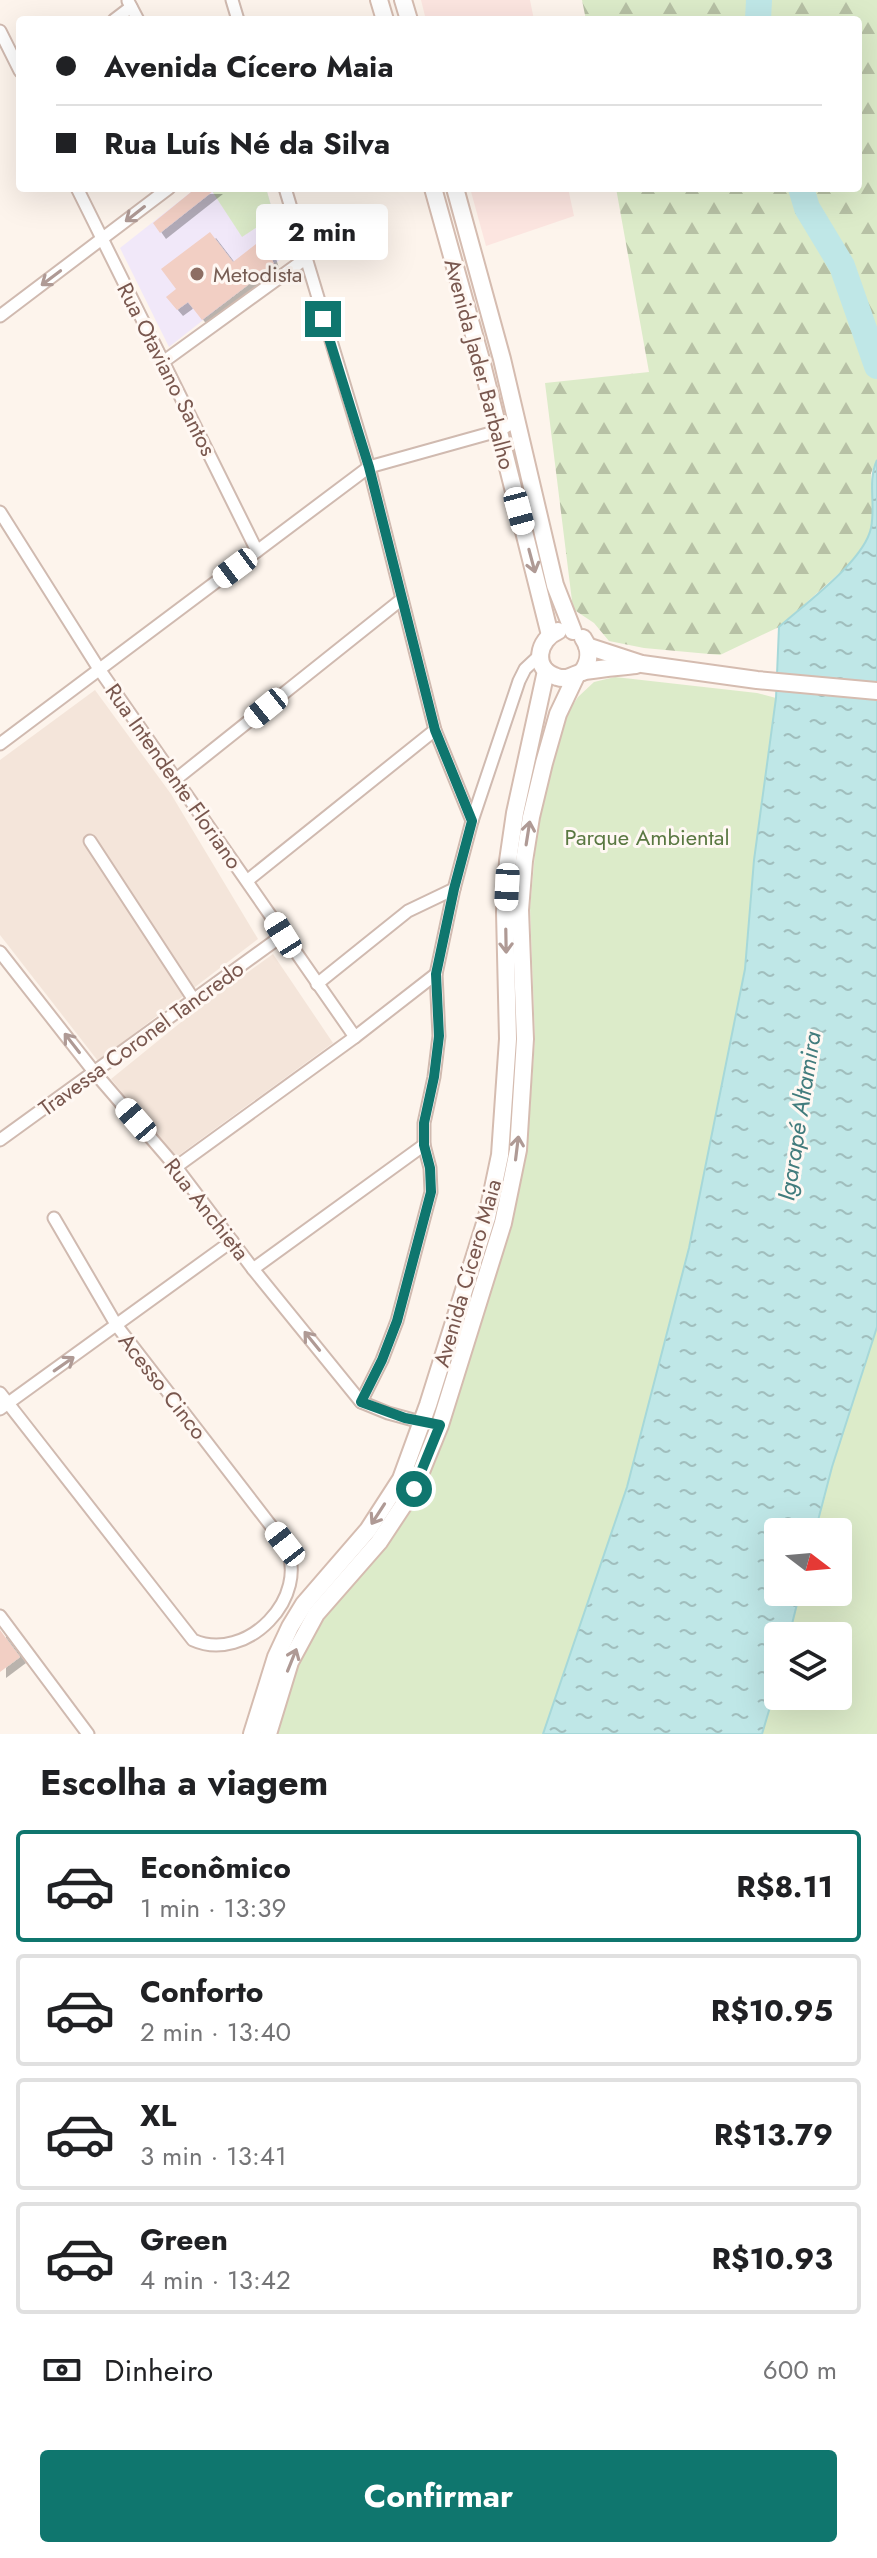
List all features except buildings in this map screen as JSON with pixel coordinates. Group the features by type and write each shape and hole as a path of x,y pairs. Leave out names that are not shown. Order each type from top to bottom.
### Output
{"main road":[{"name":"Avenida Jader Barbalho","path":"434,192 550,635"},
{"name":"Avenida Jader Barbalho","path":"456,192 502,359 555,585 573,631"},
{"path":"579,674 588,660 587,646 579,634 565,630 544,640 543,663 560,678 642,664"},
{"path":"587,646 642,664 757,680 877,691"},
{"name":"Avenida Cícero Maia","path":"252,1734 276,1657 290,1627 304,1604 368,1530 401,1479 422,1423 487,1217 500,1155 508,1039 505,912 508,861 543,663"},
{"name":"Avenida Cícero Maia","path":"268,1734 290,1662 316,1614 379,1542 414,1489 440,1425 503,1223 518,1150 525,1039 520,910 524,861 531,817 558,714 579,674"}],"street":[{"path":"0,31 16,63"},
{"name":"Rua Otaviano Santos","path":"79,192 257,551"},
{"path":"0,316 164,192"},
{"path":"286,192 369,467 435,730 472,821"},
{"path":"163,362 305,259"},
{"path":"0,744 369,467 498,431 516,421"},
{"name":"Rua Intendente Floriano","path":"0,512 99,669 355,1037"},
{"path":"175,780 402,599"},
{"path":"440,1425 422,1423 361,1402 397,1321 431,1192 424,1123 439,1036 436,974 454,889 472,821 519,681 525,669 543,663"},
{"path":"248,880 435,730"},
{"path":"90,841 194,1000"},
{"path":"317,984 408,911 454,889"},
{"name":"Travessa Coronel Tancredo","path":"0,1140 283,935"},
{"name":"Rua Anchieta","path":"0,952 95,1073 176,1167 253,1269 361,1402"},
{"path":"176,1167 436,974"},
{"path":"253,1269 424,1145"},
{"name":"Acesso Cinco","path":"54,1218 117,1326 285,1544 292,1558 291,1576 276,1615"},
{"path":"232,1241 117,1326 3,1402 193,1640 206,1646 234,1644 255,1633 276,1615 290,1627"},
{"path":"0,1616 88,1734"}],"shaded area":[{"path":"421,0 530,0 533,16 425,16"},
{"name":"Metodista","path":"191,192 267,192 286,255 169,347 120,248"},
{"path":"471,192 569,192 574,216 486,246"},
{"path":"95,690 171,794 258,939 98,1061 0,935 0,760"},
{"path":"273,954 333,1043 175,1158 111,1079 196,1010"}],"green space":[{"path":"582,0 877,0 877,460 871,473 873,518 866,545 855,559 779,627 720,655 644,648 609,641 594,623 573,609 545,383 649,372 617,192 862,192 862,16 585,16"},
{"path":"213,192 267,192 274,216 242,237"},
{"name":"Parque Ambiental","path":"615,677 757,693 776,698 754,860 745,969 689,1248 627,1487 543,1734 276,1734 297,1665 322,1619 387,1546 419,1499 446,1436 512,1226 527,1151 535,1039 530,908 538,820 564,718 578,697 594,682"},
{"path":"877,1327 877,1734 762,1734 769,1710 852,1710 852,1622 792,1622 796,1606 852,1606 852,1518 819,1518"}],"water":[{"path":"877,460 877,1327 819,1518 764,1518 764,1606 796,1606 792,1622 764,1622 764,1710 769,1710 762,1734 543,1734 627,1487 689,1248 745,969 754,860 776,698 779,627 832,581 866,541 872,519"}],"waterway":[{"name":"Igarapé Altamira","path":"758,16 759,0"},
{"name":"Igarapé Altamira","path":"802,192 807,208 842,266 877,366"}],"place":[{"name":"Metodista","path":"197,274"}],"route":[{"path":"323,319 369,467 435,730 472,821 436,974 439,1036 424,1123 431,1192 397,1321 361,1402 422,1423 440,1425 414,1489"}]}
